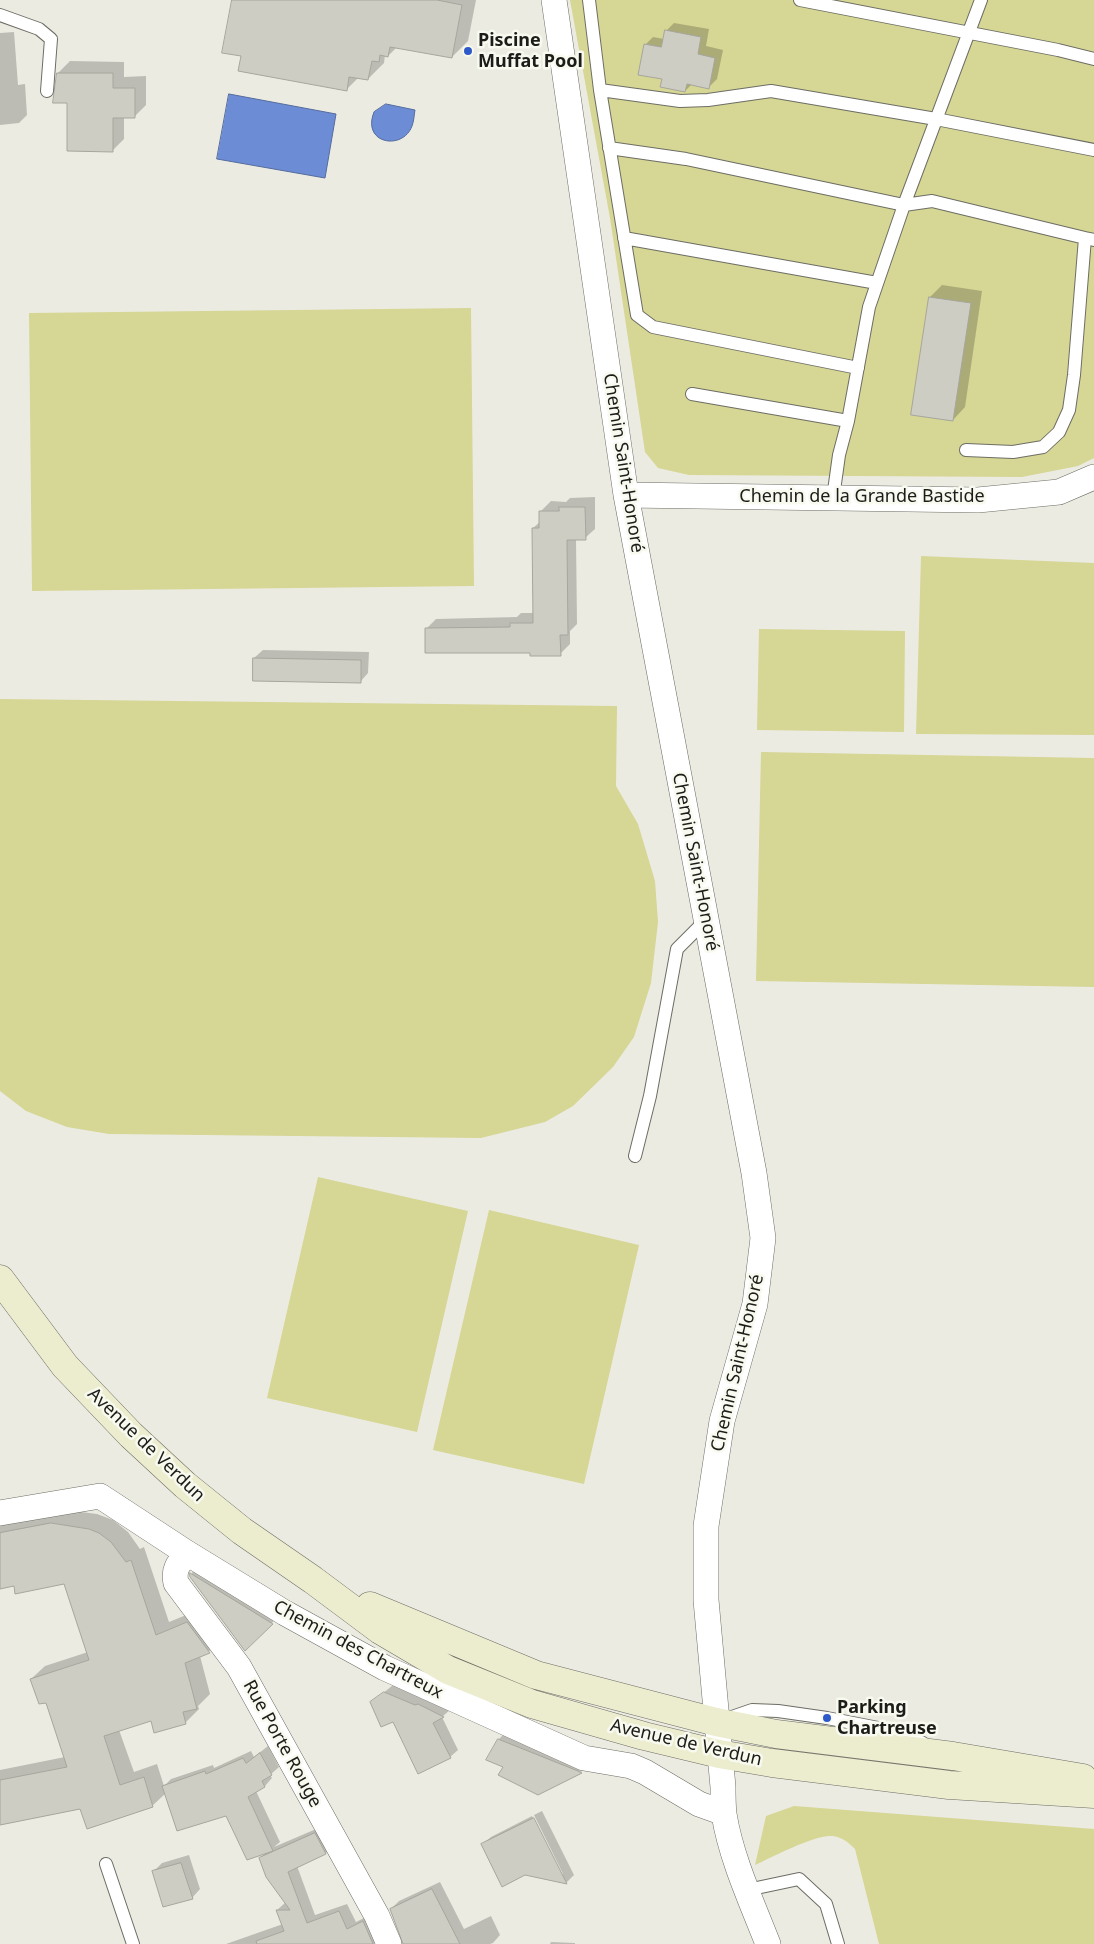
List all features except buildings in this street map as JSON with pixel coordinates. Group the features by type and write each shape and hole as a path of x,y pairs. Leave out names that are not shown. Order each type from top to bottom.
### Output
{"main road":[{"name":"Avenue de Verdun","path":"1,1280 66,1366 131,1435 185,1485 242,1531 313,1580 380,1630 448,1670 532,1704 644,1736 719,1754 772,1763 949,1785 1094,1794"},
{"name":"Avenue de Verdun","path":"313,1580 389,1615 536,1675 716,1722 776,1734 953,1756 1094,1780"}],"street":[{"name":"Chemin Saint-Honoré","path":"554,0 626,495 754,1173 764,1238 755,1304 722,1421 706,1526 706,1600 716,1722"},
{"name":"Chemin de la Grande Bastide","path":"626,495 978,500 1059,492 1094,477"},
{"name":"Chemin des Chartreux","path":"0,1513 100,1496 187,1553 285,1613 385,1668 584,1758 631,1766 645,1772 699,1804 724,1812"},
{"name":"Rue Porte Rouge","path":"187,1553 174,1573 176,1583 239,1667 377,1916 389,1944"},
{"path":"716,1722 727,1831 768,1944"}],"lane":[{"path":"589,0 600,90 637,315 653,327 858,368"},
{"path":"800,0 969,32 1094,59"},
{"path":"834,498 839,455 848,421 869,306 904,205 981,0"},
{"path":"0,15 39,30 51,40 47,91"},
{"path":"600,90 680,100 708,100 771,91 936,119 1094,150"},
{"path":"609,148 686,159 904,205 932,201 1089,239 1069,410 1059,432 1043,447 1013,452 966,450"},
{"path":"624,238 877,284"},
{"path":"692,394 848,421"},
{"path":"635,1156 650,1096 677,949 706,920"},
{"path":"106,1864 133,1944"},
{"path":"747,1890 798,1879 826,1904 838,1944"}],"green space":[{"path":"570,0 1094,0 1094,458 1078,466 1022,477 689,475 658,468 645,452 610,218"},
{"path":"471,308 474,586 32,591 29,313"},
{"path":"921,556 1094,563 1094,735 916,734"},
{"path":"759,629 905,631 904,732 757,730"},
{"path":"0,699 617,706 616,786 638,824 655,881 658,922 651,983 634,1037 613,1067 573,1106 545,1122 481,1138 109,1134 67,1127 26,1111 0,1091"},
{"path":"761,752 1094,758 1094,987 756,981"},
{"path":"318,1177 468,1211 417,1432 267,1398"},
{"path":"489,1210 639,1245 584,1484 433,1450"},
{"path":"794,1806 1094,1829 1094,1944 879,1944 855,1849 845,1840 839,1837 825,1836 794,1847 755,1865 766,1816"}],"water":[{"path":"229,94 336,114 325,178 217,159"},
{"path":"386,104 415,110 412,126 407,134 400,139 393,141 385,140 378,137 373,131 374,112"}],"place":[{"name":"Piscine Muffat Pool","path":"468,51"},
{"name":"Parking Chartreuse","path":"827,1718"}]}
